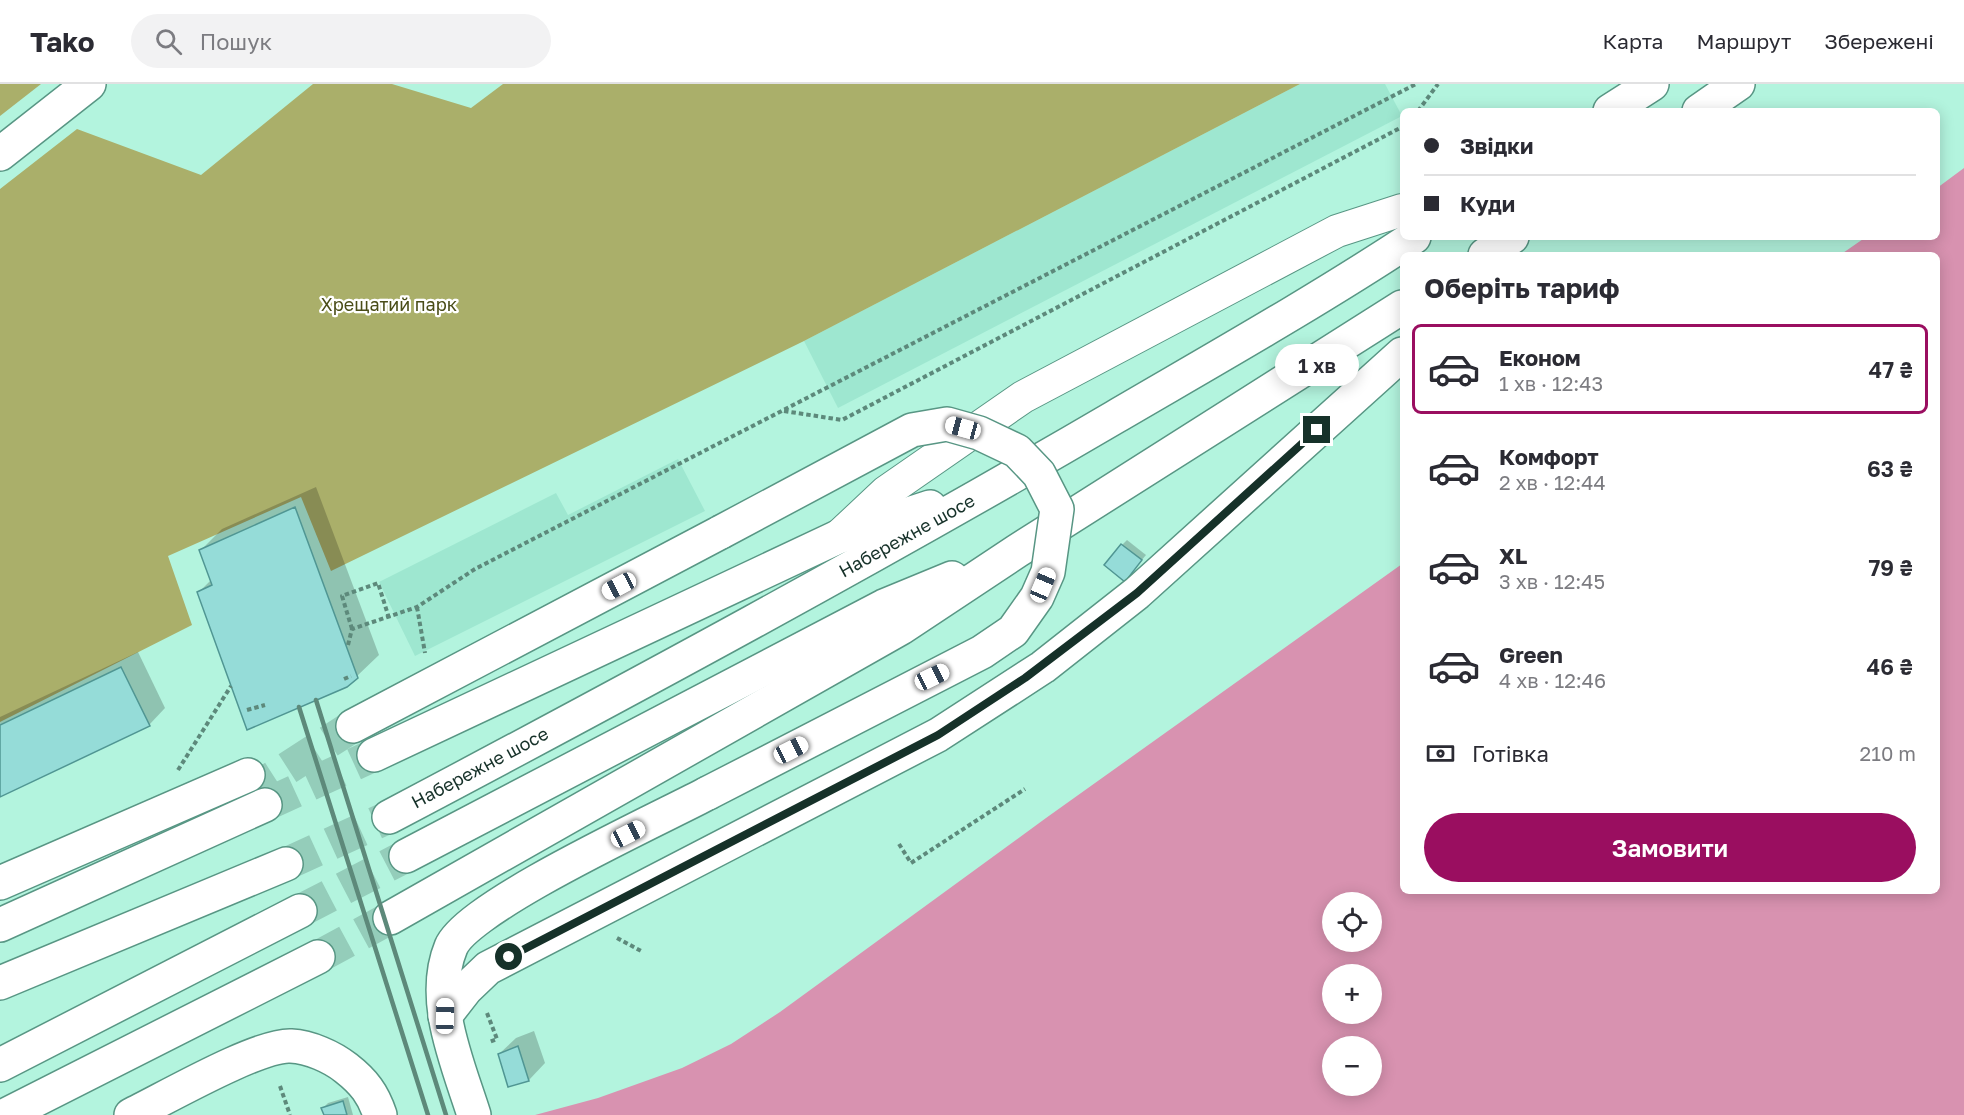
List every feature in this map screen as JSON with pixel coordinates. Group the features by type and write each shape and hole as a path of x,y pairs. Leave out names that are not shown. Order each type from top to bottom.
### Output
{"main road":[{"path":"0,154 89,84"},
{"path":"1615,108 1652,84"},
{"path":"1703,108 1738,84"},
{"name":"Набережне шосе","path":"389,817 691,657 1005,482 1330,292 1409,240"},
{"path":"390,918 901,628 1017,550 1400,308"},
{"path":"445,1016 466,989 488,968 938,735 1043,667 1137,593 1400,356"},
{"path":"353,726 912,430 947,424 979,433 1017,451 1039,474 1057,509 1048,572 1037,597 1013,631 982,652 509,896 476,920 452,945 446,975 445,1016 474,1115"},
{"path":"374,755 838,537 1005,482"},
{"path":"406,856 884,606 1017,550"},
{"path":"0,883 248,775"},
{"path":"0,925 265,805"},
{"path":"0,983 286,864"},
{"path":"0,1065 300,911"},
{"path":"6,1115 26,1108 318,957"},
{"path":"131,1115 245,1058 290,1046 332,1058 359,1078 377,1105"}],"lane":[{"path":"838,537 886,492 1023,397 1337,231 1400,211"}],"path":[{"path":"352,629 417,607 475,569 1416,84"},
{"path":"1420,108 1438,84"},
{"path":"783,411 842,420 1400,128"},
{"path":"348,645 352,629 342,596 378,583 389,618"},
{"path":"417,607 427,662"},
{"path":"344,679 351,676"},
{"path":"175,776 231,686"},
{"path":"247,710 265,705"},
{"path":"900,844 911,863 1025,789"},
{"path":"486,1010 497,1039 489,1041"},
{"path":"280,1086 290,1115"}],"shaded area":[{"path":"1300,84 1385,84 1400,112 1400,117 838,408 804,341"},
{"path":"1964,168 1964,1115 535,1115 598,1098 682,1068 731,1044 780,1012 1046,818 1400,565 1400,894 1940,894 1940,252 1844,252 1862,240 1940,240 1940,186"},
{"path":"678,459 705,511 415,656 379,582 556,493 568,515"}],"green space":[{"path":"0,84 41,84 0,116"},
{"name":"Хрещатий парк","path":"313,84 392,84 471,108 503,84 1300,84 804,341 331,571 301,497 168,556 192,625 0,722 0,189 77,129 201,175"}],"building":[{"path":"295,507 358,678 347,687 247,730 197,592 212,585 199,550"},
{"path":"1121,544 1142,560 1125,582 1104,565"},
{"path":"121,667 150,726 0,797 0,725"},
{"path":"518,1046 529,1081 508,1087 498,1054"},
{"path":"343,1101 347,1115 324,1115 321,1108"}],"tunnel":[{"path":"205,821 353,726"},
{"path":"265,805 374,755"},
{"path":"286,864 389,817"},
{"path":"300,911 406,856"},
{"path":"318,957 390,918"}],"railway":[{"path":"316,700 446,1115"},
{"path":"299,707 428,1115"}],"route":[{"path":"509,957 938,735 1043,667 1137,593 1317,430"}]}
